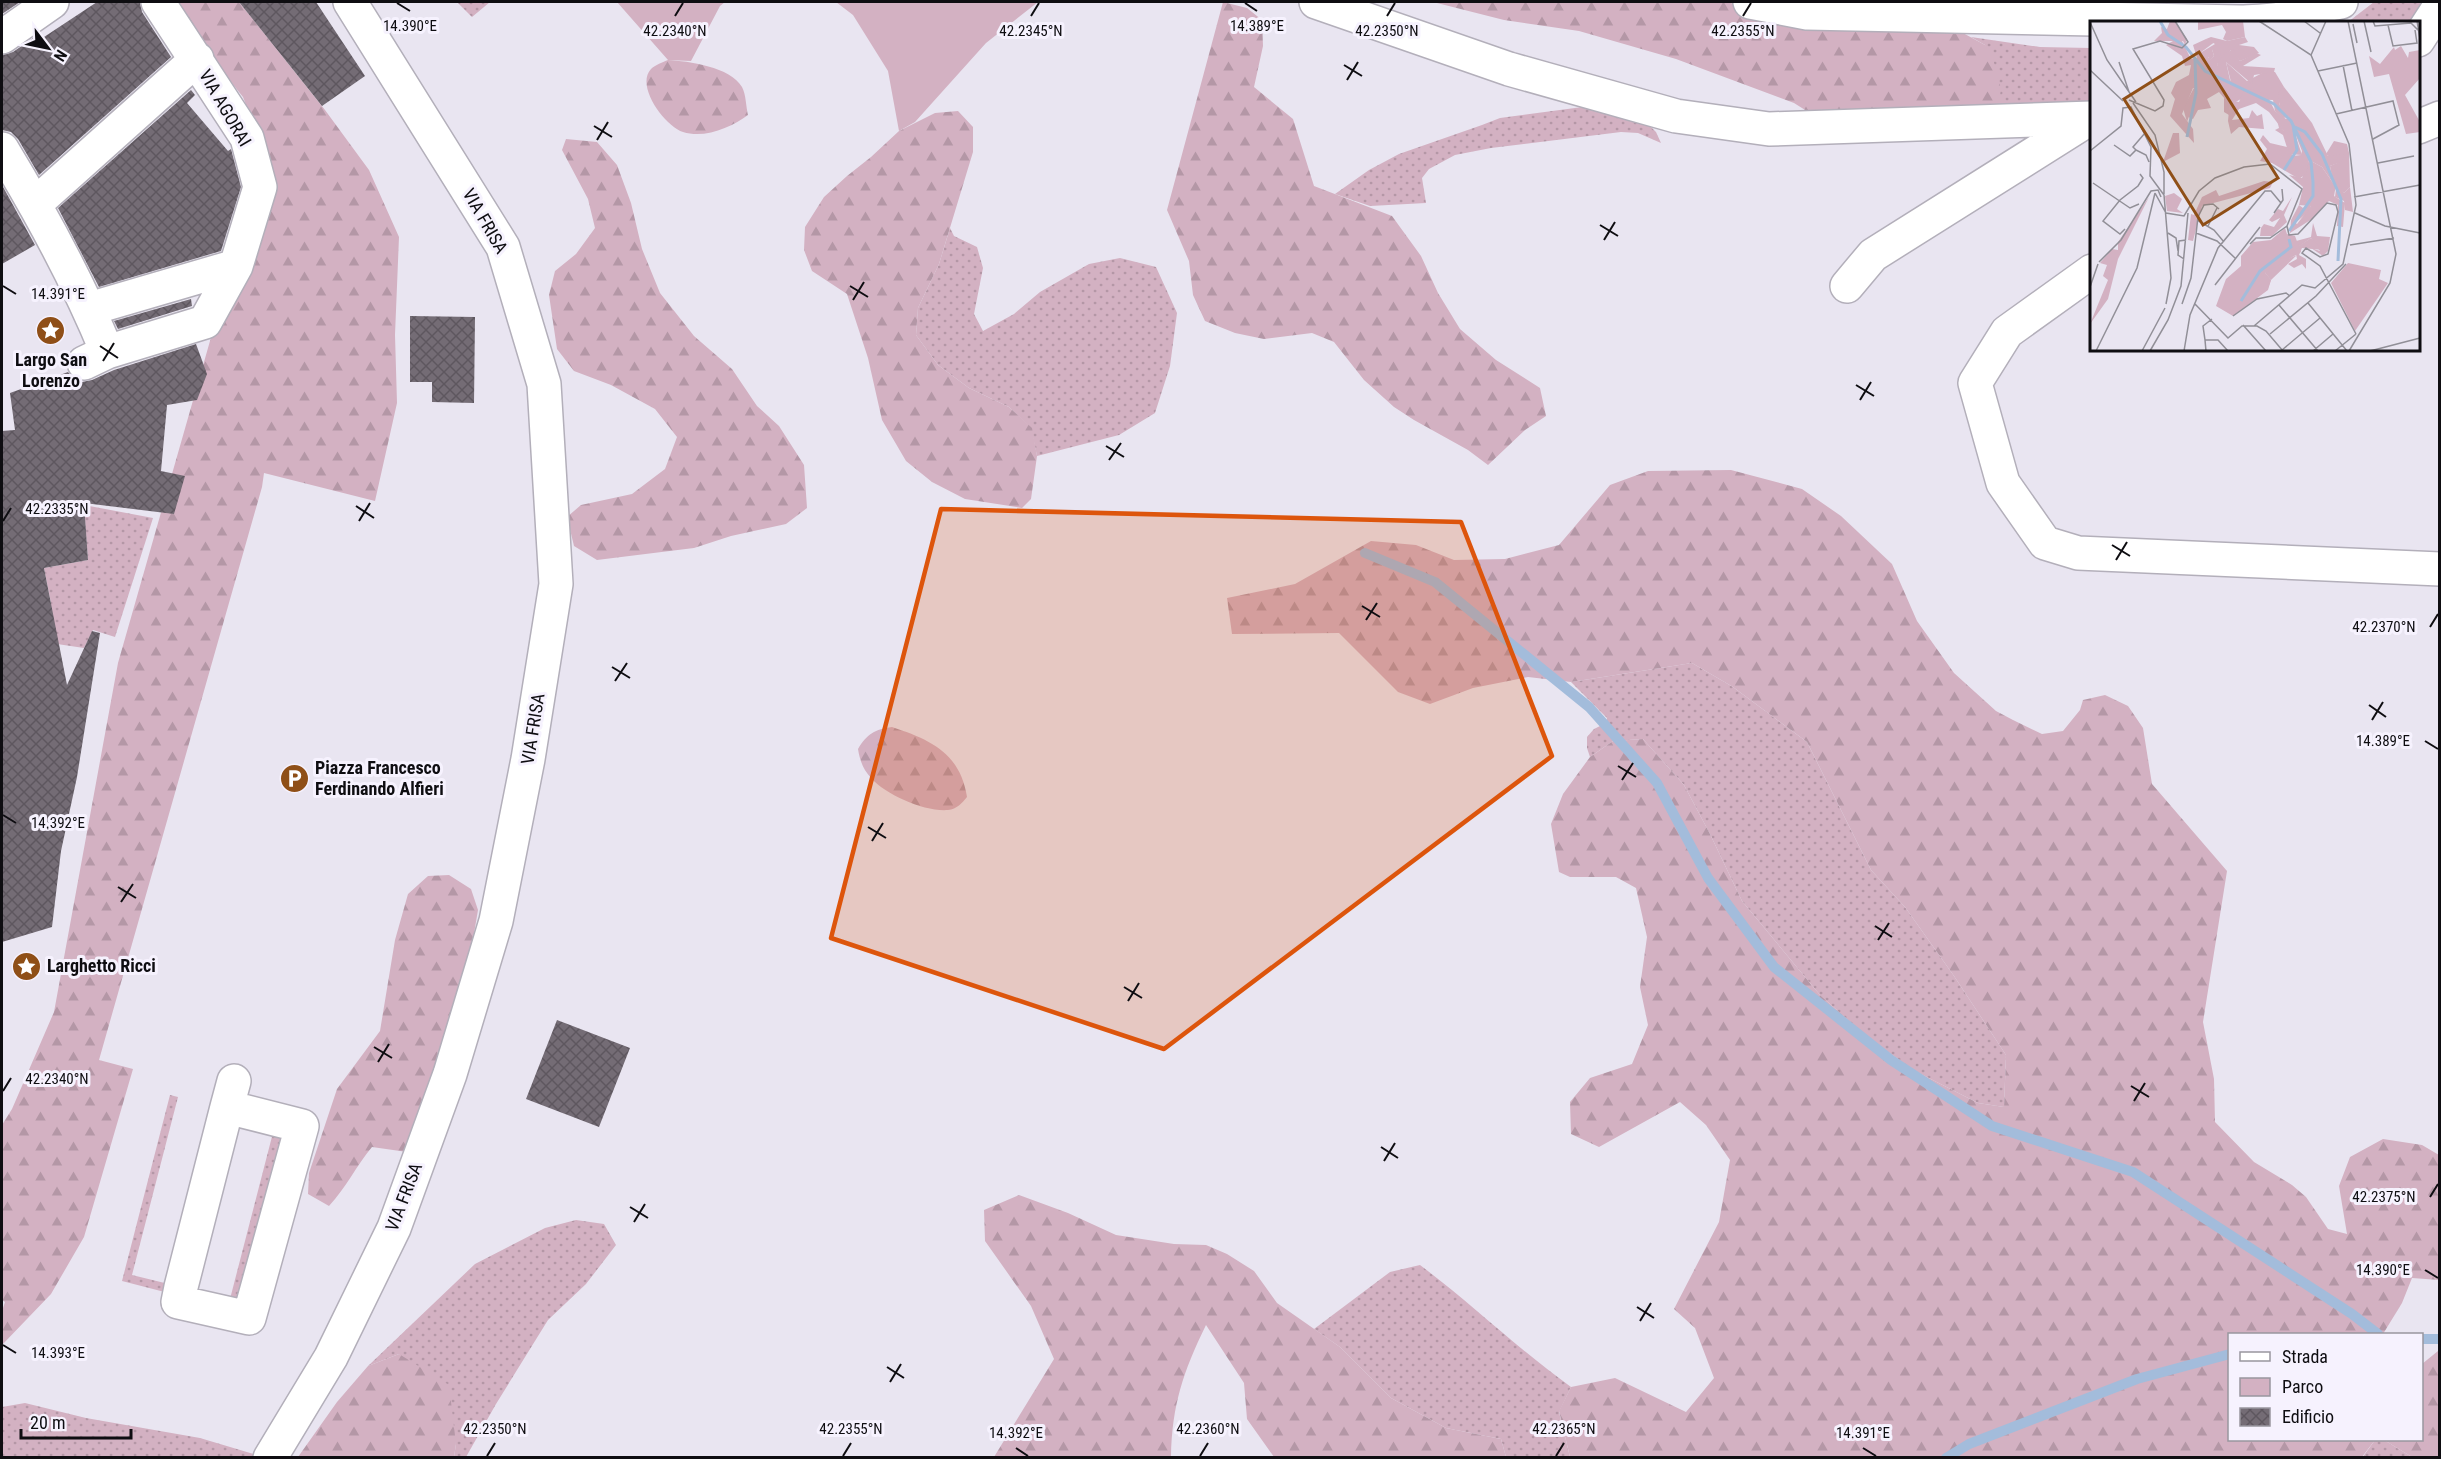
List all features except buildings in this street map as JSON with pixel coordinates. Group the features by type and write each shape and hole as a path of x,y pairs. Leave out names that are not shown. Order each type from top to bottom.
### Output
{"street":[{"path":"2,37 52,2"},
{"name":"VIA AGORAI","path":"89,309 96,358 205,322 236,266 260,187 247,138 158,2"},
{"name":"VIA FRISA","path":"270,1458 331,1357 394,1228 450,1074 496,921 528,759 556,584 544,384 503,248 350,2"},
{"path":"1316,2 1509,69 1676,116 1769,129 2090,118"},
{"path":"1750,2 1788,5 1807,13 2193,21"},
{"path":"2278,21 2311,5 2341,2"},
{"path":"2420,37 2439,6"},
{"path":"35,204 197,59"},
{"path":"2420,126 2439,118"},
{"path":"1847,286 1873,255 2090,119"},
{"path":"2,149 35,204 89,309 236,266"},
{"path":"2090,272 2007,332 1975,383 2003,483 2045,543 2078,553 2439,569"},
{"path":"230,1094 302,1126 249,1318 178,1302 230,1094"}],"highlighted area":[{"path":"941,509 1461,522 1552,756 1164,1049 831,938"}],"green space":[{"path":"167,2 239,2 325,110 369,170 399,237 395,335 397,403 375,501 264,473 262,487 99,1060 133,1069 84,1237 51,1294 2,1345 2,1311 5,1302 2,1300 2,1125 12,1109 54,1012 118,663 264,152 243,97"},
{"path":"457,2 490,2 472,17"},
{"path":"617,2 725,2 720,6 691,61 668,60"},
{"path":"836,2 1038,2 986,43 915,122 899,131 888,71 853,15"},
{"path":"1223,2 1247,8 1262,20 1263,46 1254,87 1293,119 1314,186 1392,216 1421,256 1438,293 1460,329 1496,360 1540,388 1546,416 1525,430 1488,465 1468,450 1394,407 1364,380 1334,342 1312,333 1264,339 1235,333 1205,321 1193,295 1189,261 1167,210"},
{"path":"1433,2 1725,2 1816,18 1952,27 1985,45 1992,55 2001,89 1997,115 1821,120 1794,103 1676,59 1579,31 1504,20"},
{"path":"2374,2 2426,2 2417,21 2349,21"},
{"path":"1971,37 2040,47 2090,48 2090,112 1997,115 1985,45"},
{"path":"668,60 708,66 729,74 742,87 748,115 734,124 709,133 691,134 676,128 654,105 647,85 647,76 651,69"},
{"path":"1590,106 1646,122 1656,132 1661,143 1638,133 1621,132 1491,148 1455,155 1429,169 1422,178 1426,203 1370,206 1335,194 1369,170 1399,154 1500,118"},
{"path":"958,111 973,127 973,152 939,264 918,308 916,335 938,365 969,388 1009,407 1032,428 1037,456 1031,499 1022,508 965,499 932,482 906,461 882,420 868,358 847,294 812,271 804,250 805,227 824,197 847,176 899,131 935,113"},
{"path":"566,139 597,142 617,165 631,203 642,249 660,293 694,336 732,369 757,406 779,426 804,465 807,508 786,524 731,536 694,548 597,560 574,546 567,517 581,505 632,494 665,469 677,437 655,409 611,385 574,371 557,349 549,295 555,271 576,254 595,228 588,199 562,150"},
{"path":"950,228 954,236 977,247 983,268 974,314 983,331 1014,314 1040,292 1089,264 1120,258 1156,267 1177,313 1170,366 1155,413 1119,435 1037,456 1031,428 1009,407 969,388 938,365 916,335 918,308 939,264"},
{"path":"1731,470 1802,489 1841,516 1892,564 1917,621 1954,673 1996,711 2042,734 2063,731 2080,710 2083,700 2105,695 2128,706 2143,728 2152,784 2227,871 2203,1022 2214,1079 2215,1122 2254,1162 2292,1185 2306,1197 2328,1229 2347,1234 2339,1186 2350,1157 2383,1139 2422,1145 2439,1155 2439,1280 2412,1278 2402,1303 2384,1333 2228,1333 2228,1441 2374,1441 2362,1457 1570,1457 1559,1411 1571,1387 1615,1378 1686,1412 1714,1378 1695,1328 1674,1309 1719,1222 1730,1160 1706,1125 1680,1102 1599,1147 1571,1134 1570,1102 1590,1078 1632,1064 1648,1025 1640,987 1647,937 1636,888 1616,877 1570,877 1559,872 1551,824 1563,794 1590,757 1613,741 1643,739 1684,785 1742,901 1820,995 1867,1037 1915,1071 1978,1103 2004,1107 2006,1055 1905,907 1871,870 1807,742 1733,687 1692,663 1571,682 1528,677 1473,688 1430,704 1398,692 1339,633 1232,634 1227,598 1295,584 1371,541 1416,545 1454,560 1505,559 1559,545 1610,485 1648,471"},
{"path":"84,505 153,518 115,637 93,630 84,648 57,644 26,610 51,603 44,568 88,560"},
{"path":"1692,663 1733,687 1807,742 1871,870 1905,907 2006,1055 2004,1107 1978,1103 1915,1071 1867,1037 1820,995 1742,901 1684,785 1643,739 1613,741 1590,757 1587,737 1594,729 1606,723 1607,718 1571,682"},
{"path":"892,727 919,737 942,750 958,769 963,782 967,797 961,803 948,810 917,805 896,796 871,778 862,765 858,749 872,733"},
{"path":"449,875 471,889 478,910 471,951 407,1152 372,1147 329,1206 308,1194 309,1173 337,1089 380,1031 395,940 408,894 428,876"},
{"path":"170,1095 178,1097 132,1275 230,1299 276,1121 294,1126 246,1313 122,1281"},
{"path":"1019,1195 1068,1213 1116,1235 1174,1244 1206,1245 1227,1254 1254,1271 1277,1303 1340,1347 1391,1398 1446,1428 1501,1439 1506,1457 1274,1457 1247,1419 1244,1383 1206,1325 1180,1389 1176,1405 1171,1457 994,1457 1054,1359 1031,1306 985,1241 984,1210"},
{"path":"576,1220 604,1224 616,1245 586,1284 548,1320 466,1457 454,1457 456,1444 399,1354 368,1366 475,1264 545,1228"},
{"path":"1420,1265 1571,1387 1559,1412 1570,1457 1506,1457 1501,1439 1446,1428 1391,1398 1340,1347 1314,1329 1390,1272"},
{"path":"2438,1351 2439,1457 2412,1457 2386,1441 2423,1441 2423,1363"},
{"path":"399,1354 449,1385 456,1444 454,1457 298,1457 337,1402 368,1366"},
{"path":"25,1403 86,1418 200,1438 260,1456 2,1458 2,1407"},
{"path":"2374,1441 2386,1441 2412,1457 2362,1458"}],"waterway":[{"path":"1365,553 1435,582 1589,707 1657,783 1708,878 1774,967 1891,1060 1992,1126 2133,1172 2352,1314 2377,1333"},
{"path":"2423,1339 2440,1339"},
{"path":"1946,1458 1969,1444 2137,1379 2228,1355"}],"place":[{"name":"Largo San Lorenzo","path":"51,331"},
{"name":"Piazza Francesco Ferdinando Alfieri","path":"294,778"},
{"name":"Larghetto Ricci","path":"26,966"}]}
